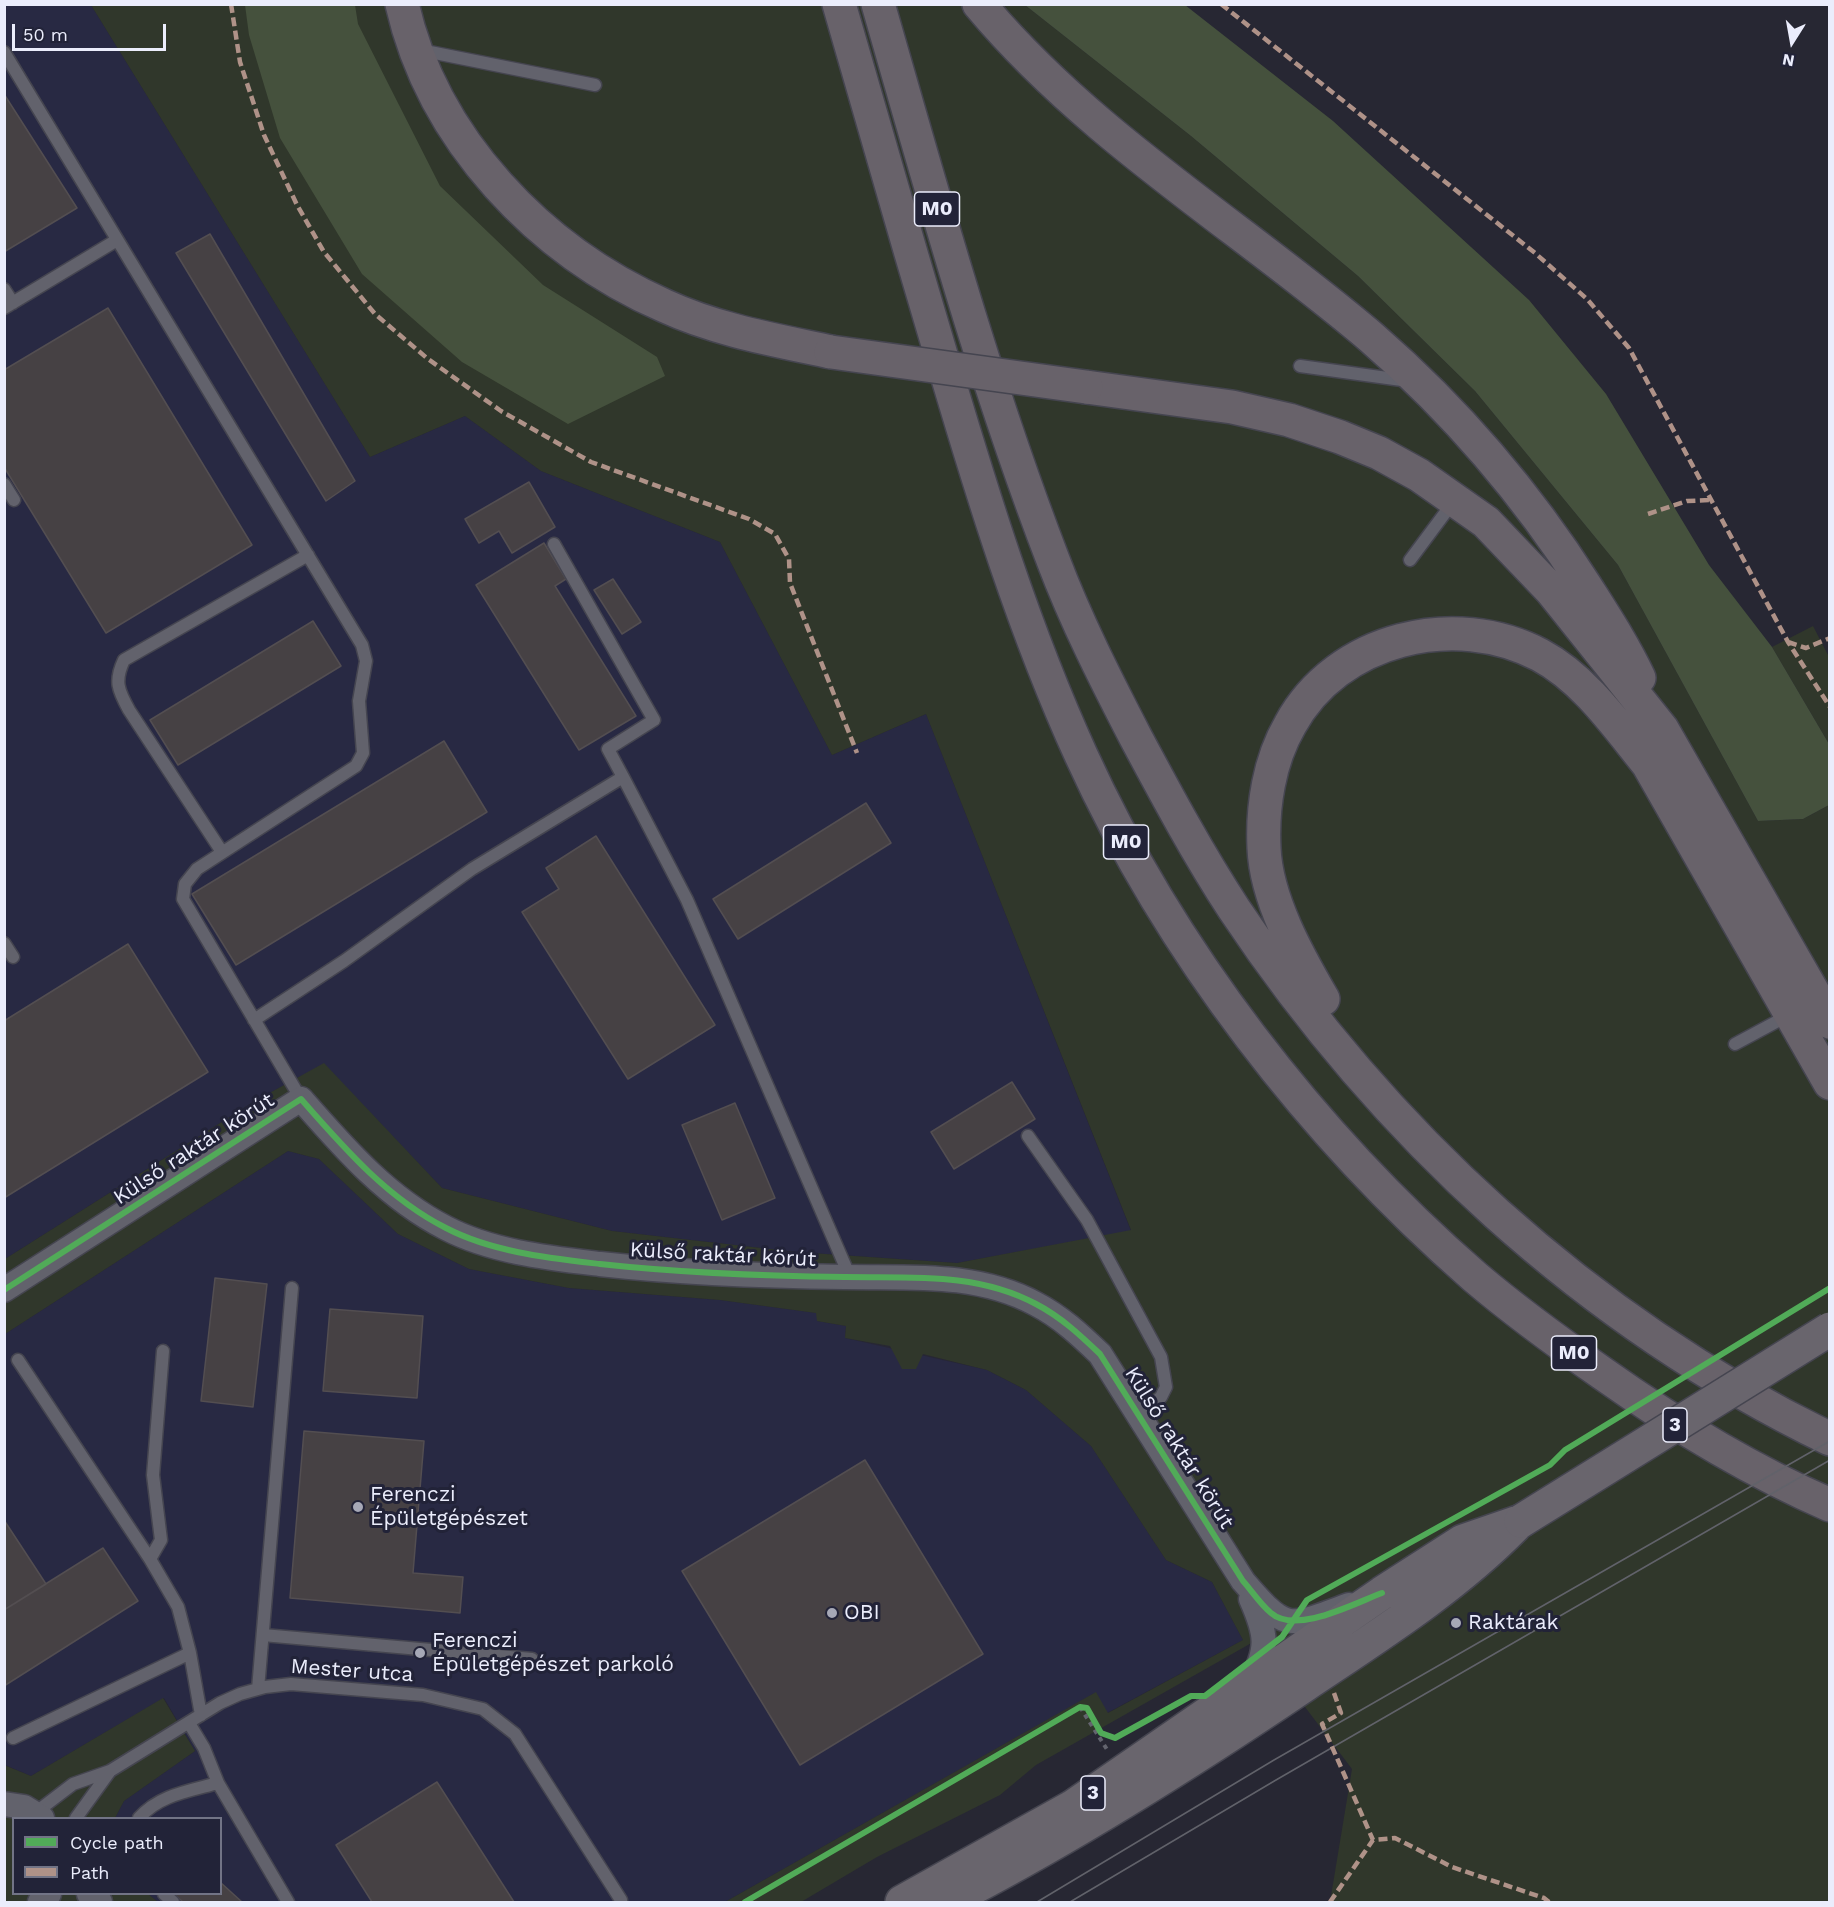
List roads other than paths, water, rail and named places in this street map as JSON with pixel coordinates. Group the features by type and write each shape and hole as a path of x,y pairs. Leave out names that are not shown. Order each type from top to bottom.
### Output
{"highway":[{"path":"402,4 416,49 445,110 488,175 545,232 583,261 656,302 710,324 831,352 1232,407 1289,420 1379,453 1419,475 1486,522 1522,557 1662,729"},
{"name":"M0","path":"839,4 980,485 1043,664 1082,758 1118,827 1164,909 1212,985 1350,1156 1476,1278 1651,1407 1719,1449 1830,1505"},
{"name":"M0","path":"878,4 961,291 1015,458 1054,563 1097,660 1173,808 1235,910 1308,1011 1392,1111 1466,1186 1568,1276 1693,1363 1830,1439"},
{"path":"979,4 999,28 1059,86 1122,141 1371,338 1420,382 1487,452 1560,547 1625,649 1662,729 1830,1022"},
{"path":"1574,621 1623,706 1648,765 1830,1083"},
{"path":"1392,1111 1296,953 1270,883 1264,851 1263,817 1269,785 1290,724 1305,703 1349,663 1400,640 1433,633 1492,636 1540,655 1563,670 1612,719 1648,765"}],"main road":[{"name":"3","path":"902,1902 1072,1807 1382,1593 1463,1541 1521,1521 1830,1329"},
{"name":"3","path":"954,1899 1045,1850 1230,1736 1402,1620 1480,1562 1521,1521"}],"street":[{"name":"Külső raktár körút","path":"4,1290 301,1099 354,1160 409,1206 447,1229 485,1243 546,1256 642,1268 753,1276 962,1279 1035,1303 1069,1323 1100,1354 1140,1414 1243,1581 1271,1614 1293,1622 1310,1620 1382,1593"},
{"name":"Külső raktár körút","path":"1243,1581 1265,1634 1261,1664 1250,1683"},
{"path":"7,1803 38,1816"}],"lane":[{"path":"416,49 595,85"},
{"path":"4,52 362,645 366,661 359,701 363,753 356,766 197,868 185,884 183,899 301,1099"},
{"path":"4,289 9,305 117,240"},
{"path":"1300,366 1420,382"},
{"path":"4,484 14,500"},
{"path":"1410,560 1455,500"},
{"path":"554,544 654,720 608,749 687,900 850,1277"},
{"path":"222,852 129,710 119,692 117,674 124,660 308,555"},
{"path":"254,1020 344,961 472,869 623,777"},
{"path":"4,943 13,957"},
{"path":"1735,1044 1790,1014"},
{"path":"1028,1136 1087,1220 1161,1357 1166,1387 1161,1397 1140,1414"},
{"path":"258,1689 292,1288"},
{"path":"150,1559 161,1540 153,1475 163,1351"},
{"path":"18,1360 150,1559 178,1607 190,1653 201,1715"},
{"path":"263,1635 532,1659"},
{"path":"13,1738 190,1653"},
{"name":"Mester utca","path":"110,1771 220,1703 258,1689 291,1684 332,1687 423,1695 483,1708 515,1734 621,1900"},
{"path":"189,1723 204,1748 218,1784 288,1902"},
{"path":"38,1816 73,1784 110,1771"},
{"path":"77,1817 110,1771"},
{"path":"140,1817 153,1804 218,1784"}],"tram line":[{"path":"1037,1902 1274,1760 1830,1441"},
{"path":"1070,1902 1276,1780 1830,1460"}],"place":[{"name":"Ferenczi Épületgépészet","path":"358,1507"},
{"name":"OBI","path":"832,1613"},
{"name":"Raktárak","path":"1456,1623"},
{"name":"Ferenczi Épületgépészet parkoló","path":"420,1653"}]}
